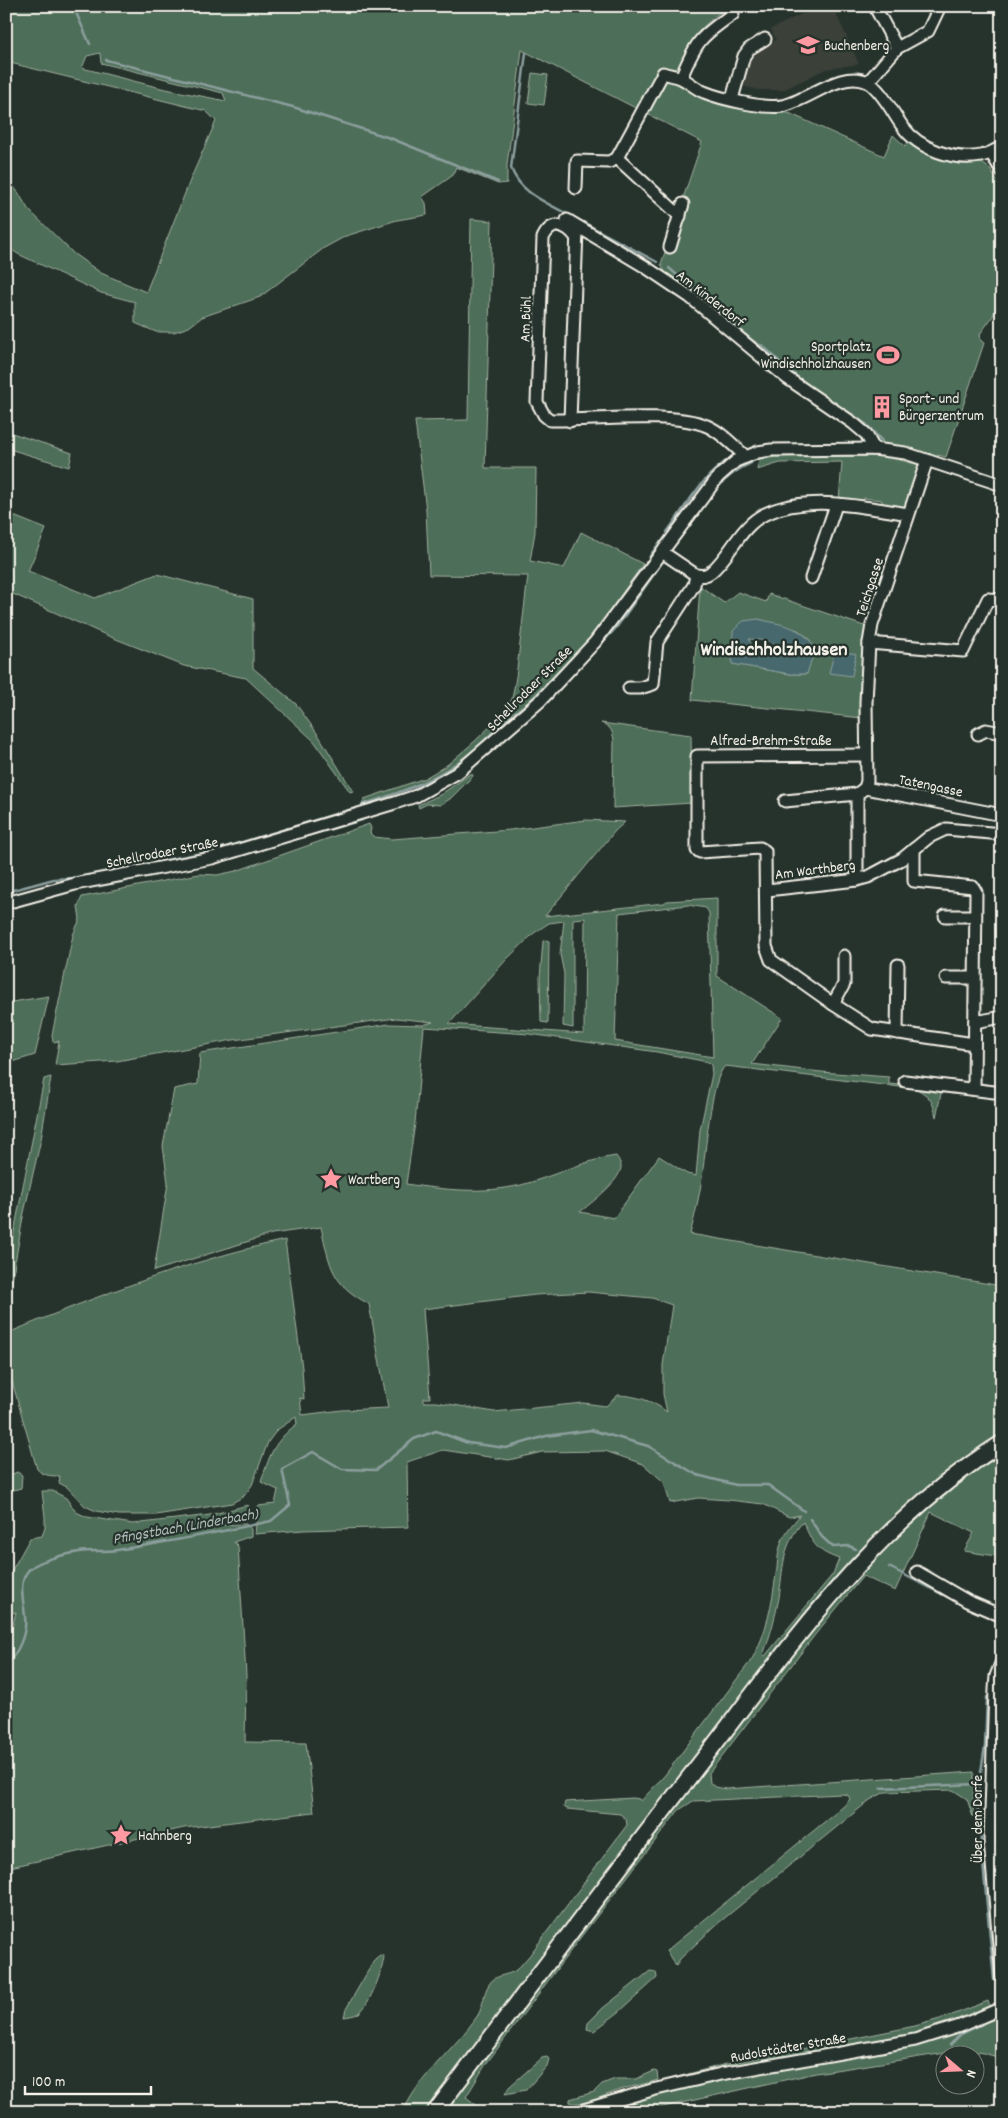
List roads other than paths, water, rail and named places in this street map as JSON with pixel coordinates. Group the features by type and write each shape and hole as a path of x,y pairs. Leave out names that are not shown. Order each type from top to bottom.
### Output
{"main road":[{"path":"435,2112 683,1784 839,1584 880,1540 916,1506 953,1476 1002,1443"}],"street":[{"path":"868,82 897,48 928,31 940,6"},
{"path":"875,7 897,48"},
{"path":"681,78 699,40 733,14"},
{"path":"732,99 744,56 749,49 765,40"},
{"path":"576,188 577,161 608,162 617,158 663,73 681,78 702,91 766,106 781,106 798,102 835,83 850,80 868,82 882,97 904,128 920,143 943,153 958,156 982,156 1002,147"},
{"path":"991,153 1002,171"},
{"path":"617,158 680,216"},
{"path":"670,247 684,204"},
{"name":"Am Kinderdorf","path":"567,220 576,231 644,266 690,297 787,378 853,423 866,434 874,449"},
{"name":"Am Bühl","path":"576,231 560,226 552,227 547,230 543,238 537,402 544,415 550,420 570,421 650,419 694,421 717,431 746,457"},
{"path":"570,421 576,231"},
{"name":"Schellrodaer Straße","path":"6,903 67,886 212,858 242,850 374,811 416,796 457,773 479,756 540,701 566,674 606,629 718,477 728,467 746,457 771,450 874,449 896,451 1002,485"},
{"name":"Teichgasse","path":"861,791 867,781 869,643 872,625 927,460"},
{"path":"662,552 696,575 707,575 712,572 739,537 755,520 763,515 793,506 812,504 908,514"},
{"path":"811,578 836,505"},
{"path":"628,688 640,688 653,684 657,642 694,585 696,575"},
{"path":"869,643 963,651 988,599 1002,600"},
{"path":"978,734 986,730 1002,733"},
{"name":"Alfred-Brehm-Straße","path":"866,755 697,756 698,851 760,848 765,851 767,890 766,946 771,960 833,1004 872,1029 974,1044"},
{"path":"857,880 861,791"},
{"name":"Tatengasse","path":"785,801 861,791 1002,815"},
{"name":"Am Warthberg","path":"767,890 857,880 868,877 895,862 929,837 946,829 1002,834"},
{"path":"914,849 914,881 975,888 974,1089"},
{"path":"945,916 975,916"},
{"path":"833,1004 844,984 844,956"},
{"path":"897,1033 898,965"},
{"path":"946,978 975,978"},
{"path":"975,1022 1002,1017"},
{"path":"905,1081 1002,1092"},
{"path":"917,1572 967,1601 1002,1616"},
{"name":"Über dem Dorfe","path":"1002,1661 996,1676 995,1689 996,1775 990,1841 1002,1977"},
{"name":"Rudolstädter Straße","path":"578,2112 652,2090 721,2074 914,2040 960,2026 1002,2008"}],"water":[{"path":"758,619 790,627 804,635 815,648 807,674 790,674 732,664 733,631 743,621","holes":["749,639 768,641 776,646 773,651 759,653 754,649"]},
{"path":"835,650 856,654 852,676 829,673"}],"waterway":[{"path":"73,6 90,44"},
{"path":"526,53 511,168 515,177 534,196 567,214"},
{"path":"106,60 293,107 390,138 498,182"},
{"path":"581,221 657,262"},
{"path":"669,268 739,330 757,344 763,346 786,368"},
{"path":"792,373 819,393"},
{"path":"825,397 866,424 882,441"},
{"path":"667,532 704,482 731,458"},
{"path":"677,542 718,487 728,477 751,463"},
{"path":"650,556 660,542"},
{"path":"618,602 643,566"},
{"path":"545,705 616,628 659,567"},
{"path":"593,634 606,618"},
{"path":"362,805 418,785 445,771 470,754 513,714 529,703 584,645"},
{"path":"6,892 54,879 72,878 212,851 352,809"},
{"path":"211,864 362,820"},
{"path":"136,879 198,866"},
{"path":"88,888 127,881"},
{"path":"6,909 14,906"},
{"name":"Pfingstbach (Linderbach)","path":"6,1665 18,1649 25,1630 23,1582 24,1577 31,1568 51,1559 73,1553 112,1551 271,1521 290,1505 282,1469 313,1452 342,1469 376,1470 414,1439 436,1431 468,1443 506,1448 546,1436 591,1430 648,1446 697,1475 736,1485 768,1485 804,1511"},
{"name":"Pfingstbach (Linderbach)","path":"810,1519 822,1537 833,1547 849,1546 856,1549"},
{"name":"Pfingstbach (Linderbach)","path":"889,1567 959,1603"},
{"path":"981,1772 985,1746 987,1697"},
{"path":"979,1781 977,1799 994,1980"},
{"path":"880,1788 978,1784"},
{"path":"950,2045 961,2034 982,2024"}],"place":[{"name":"Buchenberg","path":"808,45"},
{"name":"Sportplatz Windischholzhausen","path":"888,355"},
{"name":"Sport- und Bürgerzentrum","path":"882,407"},
{"name":"Wartberg","path":"331,1179"},
{"name":"Hahnberg","path":"121,1835"}],"district":[{"name":"Windischholzhausen","path":"774,648"}]}
